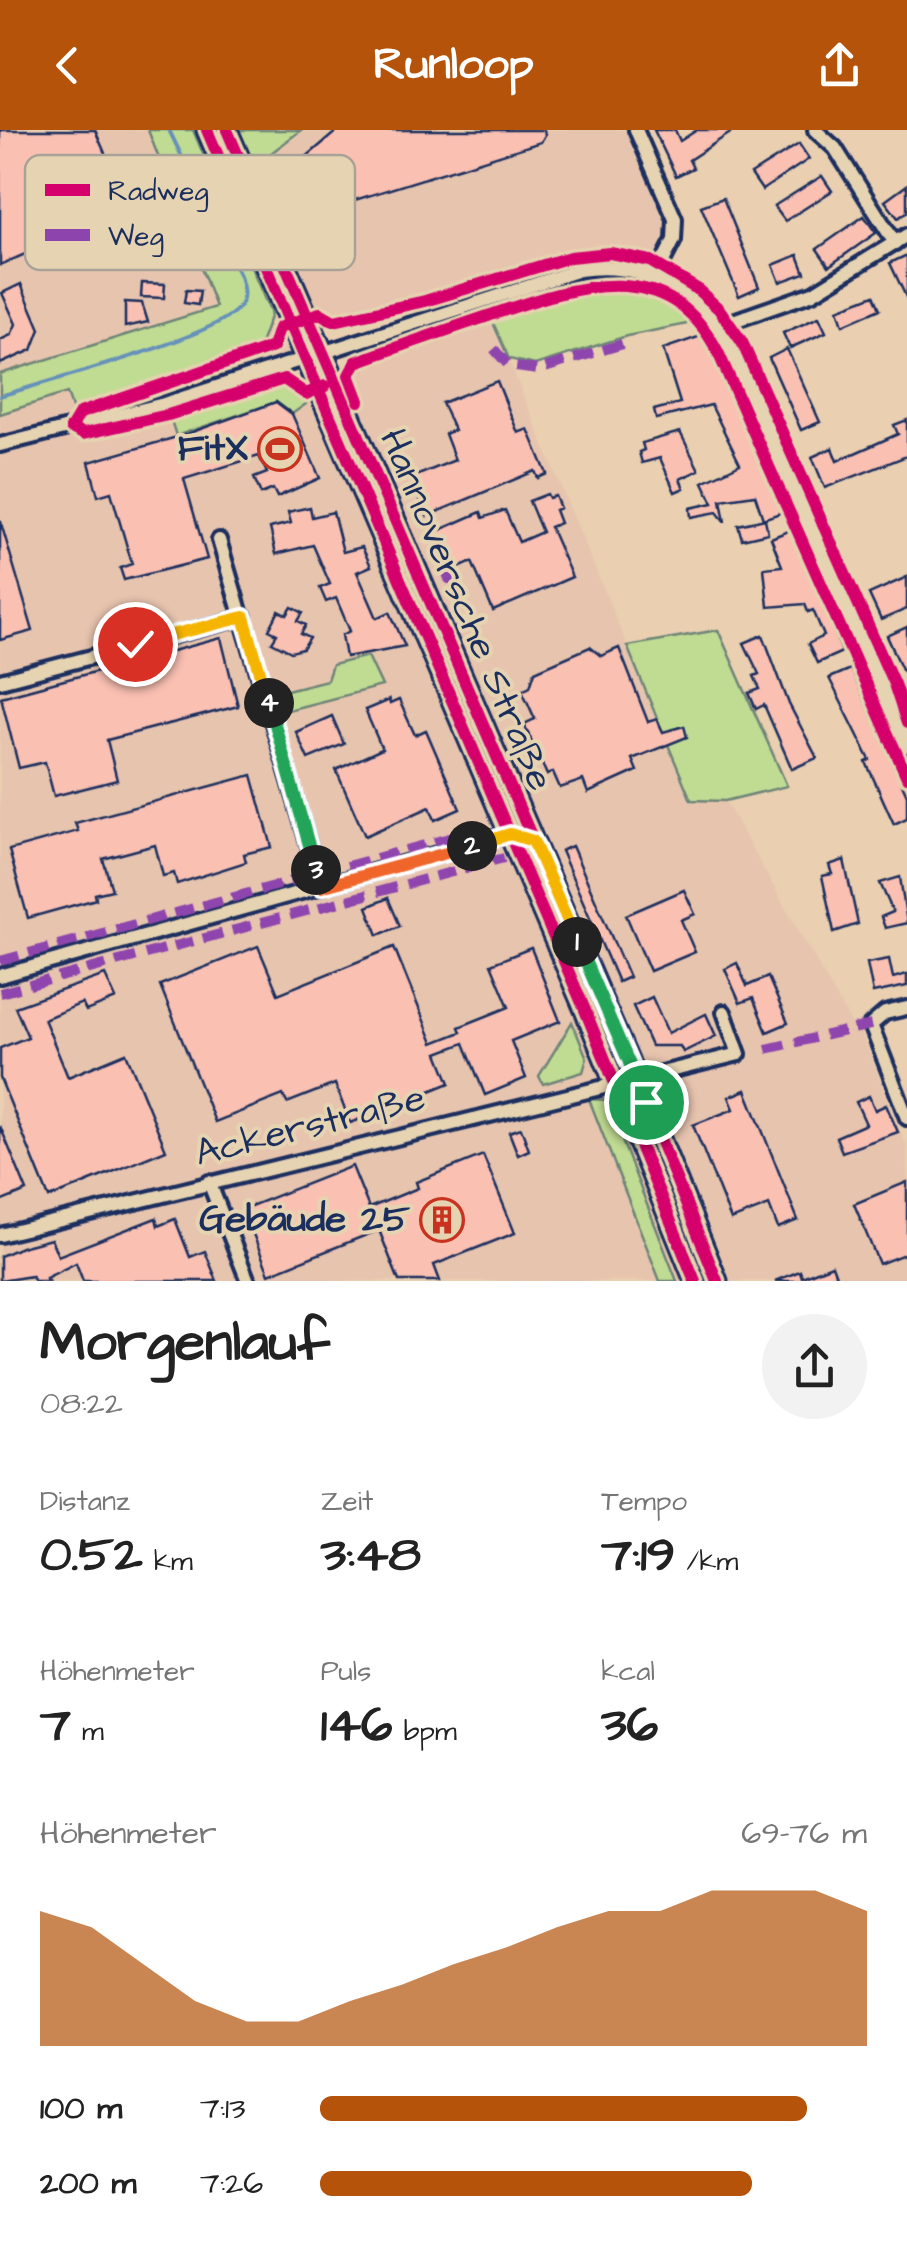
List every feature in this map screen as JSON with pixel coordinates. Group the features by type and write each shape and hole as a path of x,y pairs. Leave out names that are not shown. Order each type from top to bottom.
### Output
{"main road":[{"name":"Hannoversche Straße","path":"207,130 218,155"},
{"name":"Hannoversche Straße","path":"227,130 238,155"},
{"name":"Hannoversche Straße","path":"266,270 510,834 695,1281"},
{"name":"Hannoversche Straße","path":"287,270 636,1078 717,1281"}],"street":[{"path":"636,130 675,219 676,231 655,277"},
{"path":"719,326 812,292 901,239 835,148 815,130"},
{"path":"0,445 164,404 579,270 605,266 655,277 684,291 719,326 907,746"},
{"path":"220,540 321,887"},
{"path":"0,680 244,617"},
{"path":"0,976 510,834 533,841"},
{"path":"907,1008 884,1013 871,1025 907,1118"},
{"path":"636,1078 739,1054 724,1012"},
{"name":"Ackerstraße","path":"0,1235 636,1078"},
{"path":"209,1182 248,1281"}],"shaded area":[{"path":"0,130 193,130 204,155 25,155 25,270 252,270 300,382 491,318 691,800 725,801 851,1023 861,1032 907,1148 907,1281 0,1281"},
{"path":"301,130 628,130 666,223 667,238 655,257 609,251 569,254 425,298 328,317 316,308 299,270 355,270 355,155 269,155"}],"green space":[{"path":"148,130 193,130 204,155 158,155"},
{"path":"237,130 301,130 269,155 248,155"},
{"path":"202,270 252,270 271,314 259,347 73,411 67,393 0,414 0,374 216,307"},
{"path":"617,286 670,305 692,323 627,336 535,365 509,359 491,318 588,287"},
{"path":"266,352 268,356 161,396 81,417"},
{"path":"285,382 301,392 306,404 292,414 276,402 176,436 170,417"},
{"path":"718,630 787,786 725,801 691,800 627,646"},
{"path":"368,656 382,686 284,711 279,692 327,680 332,665"},
{"path":"572,1022 587,1058 583,1072 543,1084 539,1076"},
{"path":"589,1099 606,1100 677,1281 660,1281"}],"building":[{"path":"0,130 95,130 106,155 25,155 25,254 0,265"},
{"path":"338,130 544,130 545,135 541,142 355,200 355,155 309,155"},
{"path":"654,130 675,130 680,141 697,130 735,130 689,160 693,168 676,176"},
{"path":"799,144 809,159 762,190 751,174"},
{"path":"822,176 832,191 785,221 774,206"},
{"path":"907,185 907,212 898,218 885,201"},
{"path":"723,198 759,287 739,296 701,206"},
{"path":"864,216 876,233 829,266 817,249"},
{"path":"798,255 805,273 780,282 773,265"},
{"path":"907,255 907,299 890,263"},
{"path":"142,283 165,284 164,298 141,297"},
{"path":"21,284 40,329 32,350 0,364 0,340 11,335 16,324 2,293"},
{"path":"186,290 200,291 198,305 184,303"},
{"path":"874,295 880,309 843,325 838,309"},
{"path":"125,302 142,303 148,322 125,327"},
{"path":"819,317 826,332 790,348 783,333"},
{"path":"704,335 783,512 763,519 755,495 721,500 725,522 717,512 691,517 690,508 713,503 703,482 740,464 711,405 656,419 654,410 680,403 663,349"},
{"path":"787,349 820,422 801,430 769,358"},
{"path":"497,381 518,433 528,429 547,474 538,478 535,471 427,516 411,478 455,460 445,434 454,430 442,403"},
{"path":"276,402 292,414 320,478 277,497 273,489 261,494 254,478 267,473 259,456 184,479 207,559 124,580 120,568 132,564 111,492 98,496 89,462 184,435"},
{"path":"907,420 907,456 825,488 812,457 832,448 837,461 898,434 894,425"},
{"path":"680,432 699,470 680,479 684,488 675,492 660,458 642,463 639,452 644,450 642,443"},
{"path":"547,494 549,498 555,496 560,508 555,510 560,523 550,527 572,577 493,611 472,562 450,572 433,533 481,512 483,518 505,510 519,542 542,532 529,501"},
{"path":"310,507 312,517 333,512 343,552 362,547 371,566 357,572 377,618 390,612 405,646 346,657 342,635 350,631 336,598 326,602 320,588 330,584 313,545 276,554 270,528 291,523 288,512"},
{"path":"765,519 768,533 742,539 738,525"},
{"path":"0,520 33,631 0,640"},
{"path":"793,529 842,652 817,663 808,644 824,636 813,610 808,612 805,604 768,607 764,568 782,566 771,538"},
{"path":"907,577 907,609 881,620 869,594"},
{"path":"292,607 303,613 298,621 306,625 301,634 310,638 303,649 291,652 272,642 277,634 269,630 279,611 287,615"},
{"path":"907,627 907,680 887,636"},
{"path":"763,635 789,704 817,758 792,769 764,705 756,709 749,693 760,689 754,676 759,674 744,643"},
{"path":"221,638 238,706 107,740 117,780 54,796 45,762 19,768 1,697"},
{"path":"590,647 601,656 619,648 648,722 657,719 663,732 684,726 687,737 632,759 637,771 588,793 583,780 560,788 553,772 547,775 524,724 535,719 522,690 530,686 535,671"},
{"path":"850,669 907,795 907,818 894,824 866,762 870,760 829,678"},
{"path":"389,700 390,704 399,700 415,735 426,730 460,809 435,820 430,807 365,836 336,770 382,749 365,710"},
{"path":"332,716 344,744 308,759 296,732"},
{"path":"252,775 272,847 244,854 246,862 177,884 174,873 163,876 155,845 103,859 112,890 95,894 96,899 28,918 9,850 78,831 75,823"},
{"path":"572,846 629,977 618,982 561,851"},
{"path":"844,860 858,924 834,932 822,876 832,874 829,865"},
{"path":"900,877 907,923 885,928 881,917 893,912 880,883"},
{"path":"684,890 695,914 681,920 695,952 650,971 626,915"},
{"path":"388,898 400,926 378,935 367,907"},
{"path":"258,946 278,994 394,947 433,1043 461,1032 459,1027 509,1007 491,964 531,948 560,1021 511,1041 526,1078 485,1095 464,1043 438,1053 450,1083 350,1123 335,1084 287,1103 283,1095 215,1122 160,985"},
{"path":"889,959 893,978 907,974 907,986 873,993 867,963"},
{"path":"737,963 747,986 768,977 788,1023 767,1032 753,998 740,1003 725,969"},
{"path":"105,975 116,999 86,1011 82,1003 44,1019 68,1077 126,1053 166,1150 49,1198 0,1078 0,1048 28,1037 15,1007"},
{"path":"652,997 668,1033 706,1014 716,1036 683,1052 680,1046 651,1046 633,1006"},
{"path":"746,1090 798,1220 778,1228 769,1205 731,1220 693,1125 734,1109 729,1097"},
{"path":"869,1096 875,1110 886,1105 898,1132 842,1152 836,1137 866,1124 856,1102"},
{"path":"0,1126 27,1191 0,1202"},
{"path":"521,1128 529,1150 518,1155 509,1132"},
{"path":"483,1155 515,1233 434,1265 440,1281 399,1281 379,1230 269,1274 243,1209 352,1166 369,1208 418,1188 416,1182"},
{"path":"907,1182 907,1253 879,1264 854,1204"},
{"path":"156,1218 158,1226 175,1219 190,1257 205,1251 217,1281 83,1281 76,1263 46,1278 48,1281 34,1281 32,1276 0,1281 0,1256 21,1247 51,1239 58,1256"},
{"path":"832,1265 838,1281 775,1281 800,1271 802,1277"}],"waterway":[{"path":"169,130 181,155"},
{"path":"0,396 166,344 225,318 240,306 243,295 237,270"}],"marked path":[{"path":"494,349 509,366 538,370 629,342"},
{"path":"447,573 449,579 460,574"},
{"path":"0,961 461,835"},
{"path":"0,993 504,858"},
{"path":"766,1049 871,1025"}],"cycle path":[{"path":"207,130 218,155"},
{"path":"227,130 238,155"},
{"path":"71,428 80,413 273,347 279,328 320,313 334,321 425,301 570,257 610,253 650,261 697,289 719,309 742,342 894,684 907,723"},
{"path":"267,270 585,1010 695,1281"},
{"path":"287,270 635,1077 717,1281"},
{"path":"359,401 349,375 356,362 519,305 583,288 615,286 644,289 672,300 697,320 718,352 907,777"},
{"path":"71,428 83,434 168,415 284,379 306,394 325,386"}],"place":[{"name":"FitX","path":"280,449"},
{"name":"Gebäude 25","path":"442,1220"}],"route":[{"path":"135,644 244,617 321,887 510,834 533,841 646,1102"}]}
